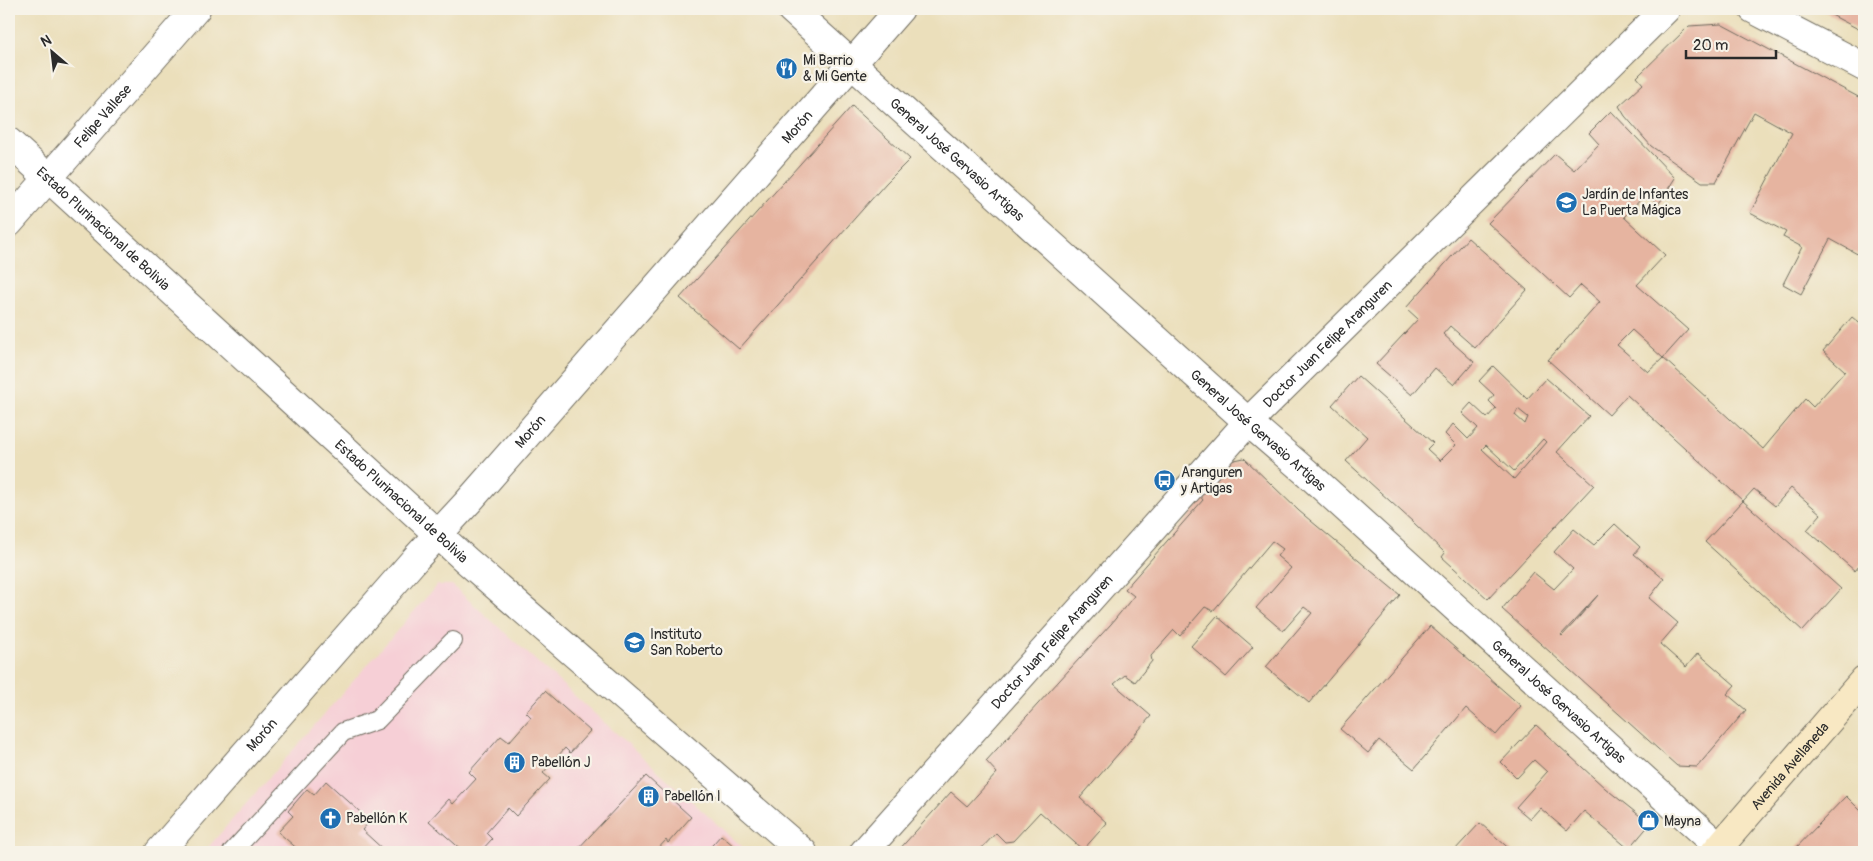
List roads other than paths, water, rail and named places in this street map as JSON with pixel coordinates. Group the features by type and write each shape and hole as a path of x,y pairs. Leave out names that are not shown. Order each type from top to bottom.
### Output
{"main road":[{"name":"Avenida Avellaneda","path":"1720,851 1864,680"}],"street":[{"name":"Felipe Vallese","path":"9,223 196,9"},
{"name":"General José Gervasio Artigas","path":"791,9 1248,422 1321,485 1720,851"},
{"name":"Morón","path":"159,852 900,9"},
{"name":"Doctor Juan Felipe Aranguren","path":"864,852 1248,422 1666,9"},
{"path":"1753,9 1864,67"},
{"name":"Estado Plurinacional de Bolivia","path":"9,142 437,534 803,852"}],"lane":[{"path":"237,850 343,732 377,720 453,641"}],"place":[{"name":"Mi Barrio & Mi Gente","path":"787,68"},
{"name":"Jardín de Infantes La Puerta Mágica","path":"1566,202"},
{"name":"Aranguren y Artigas","path":"1165,480"},
{"name":"Instituto San Roberto","path":"634,642"},
{"name":"Pabellón J","path":"515,762"},
{"name":"Pabellón I","path":"648,796"},
{"name":"Pabellón K","path":"330,818"},
{"name":"Mayna","path":"1648,821"}]}
